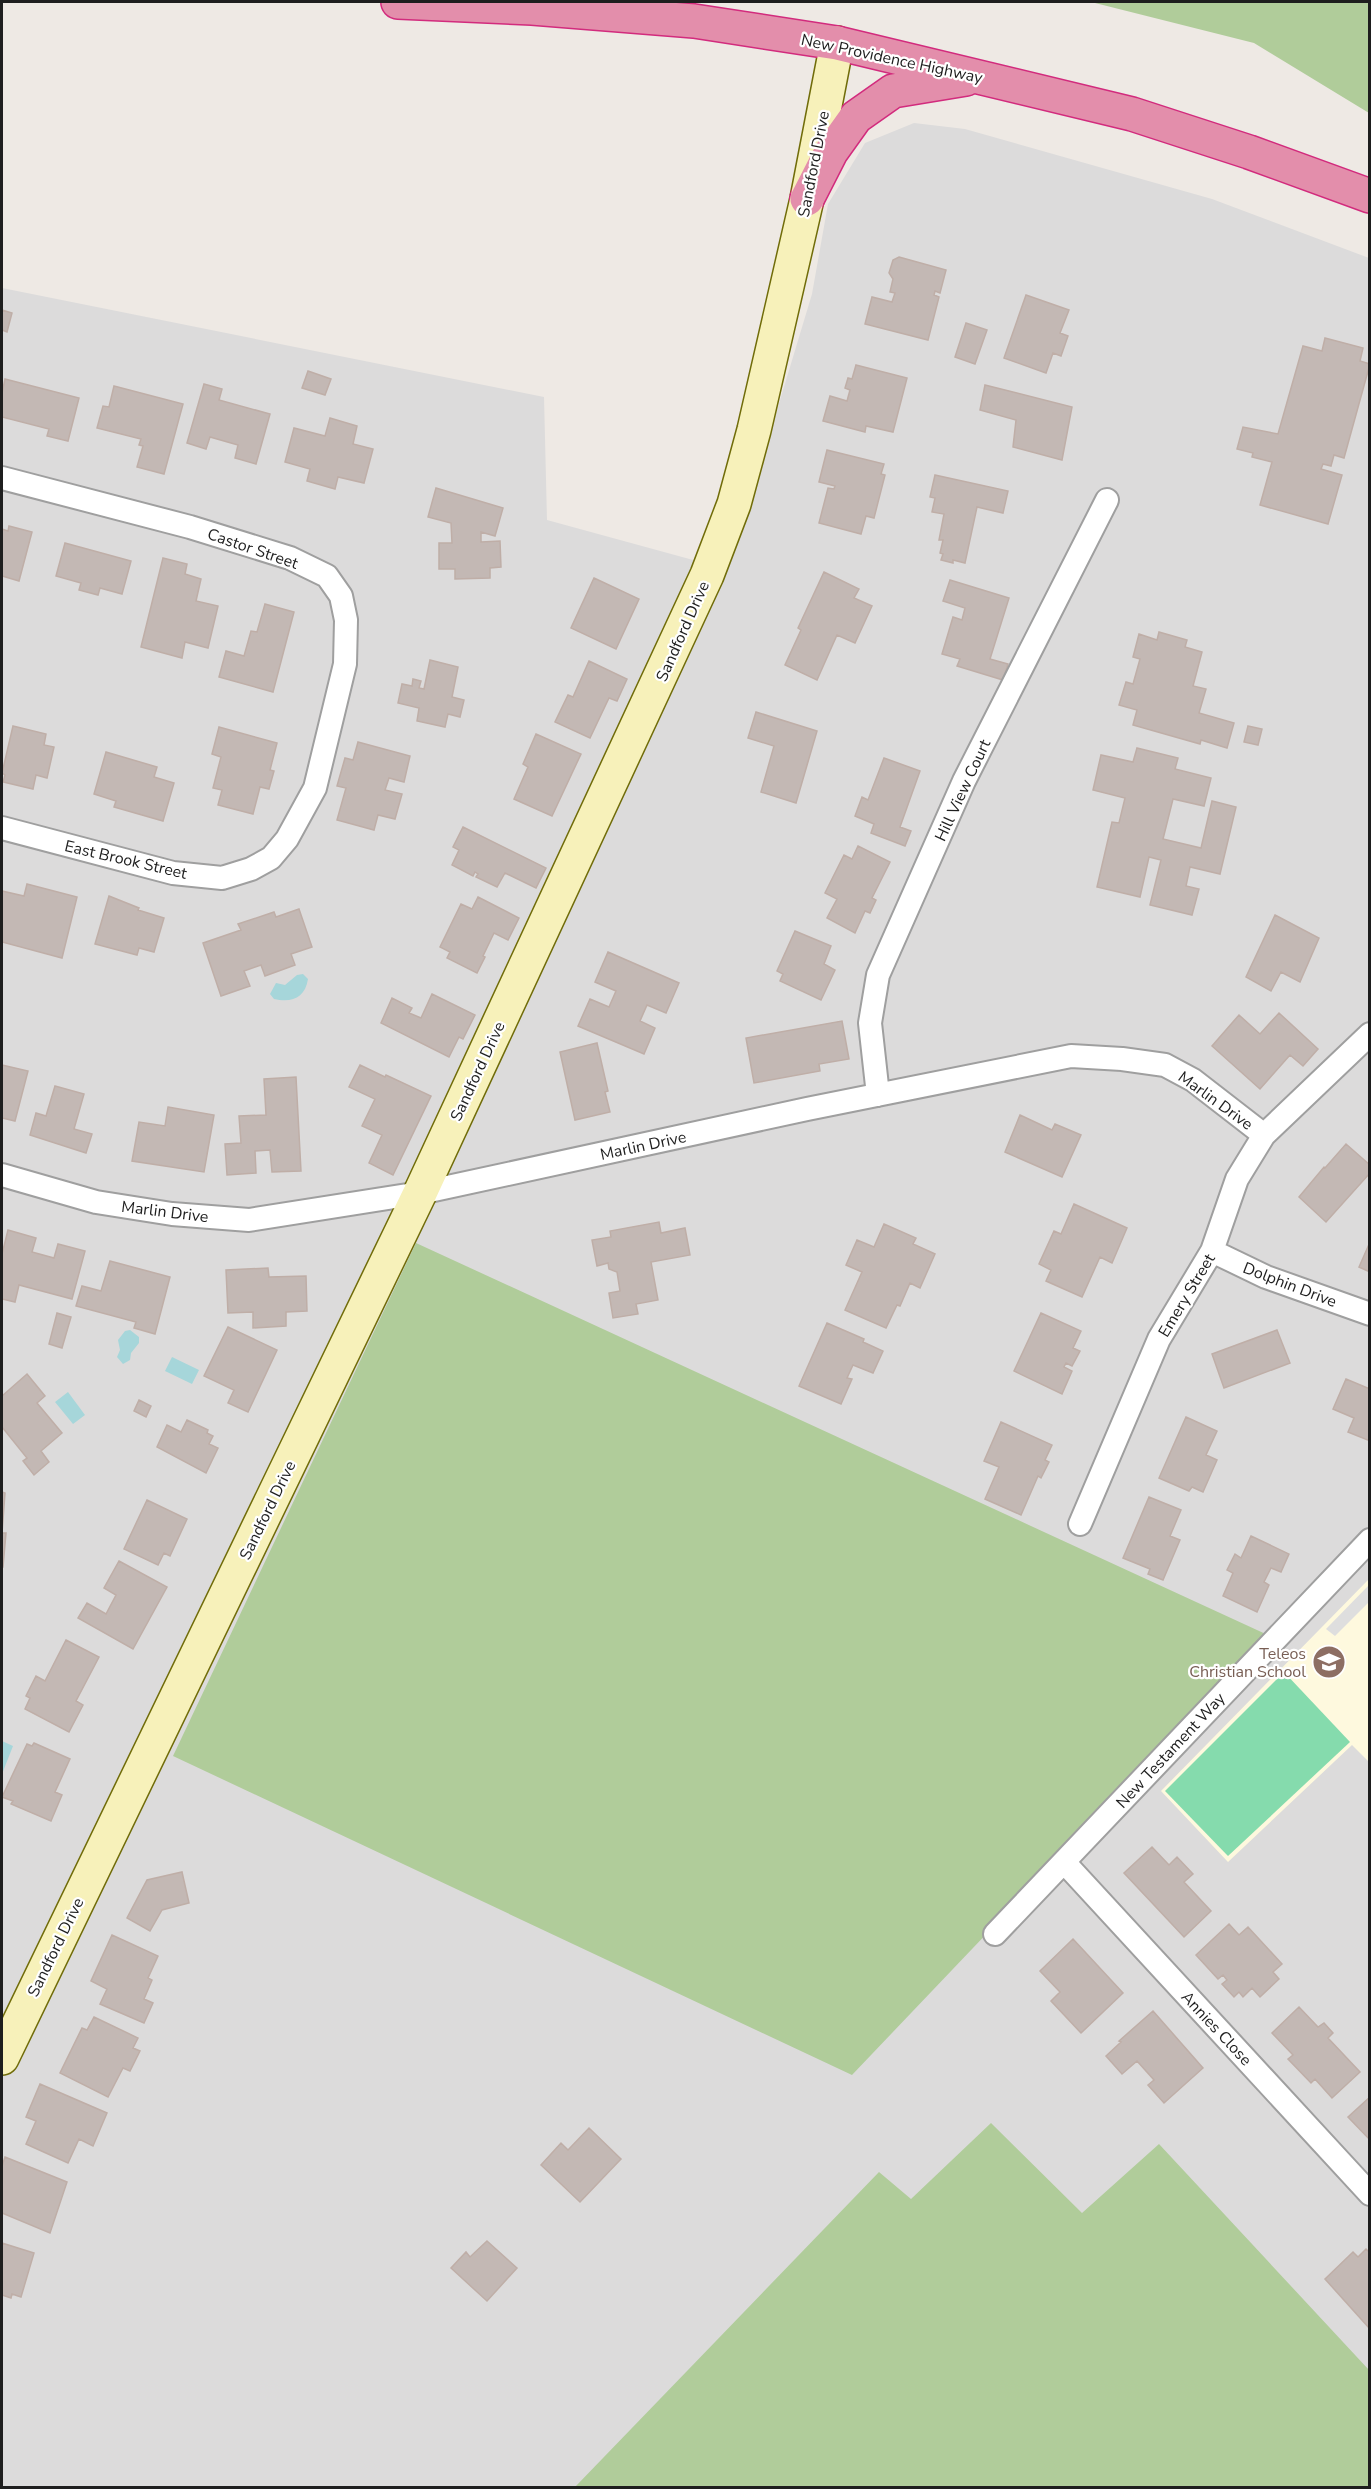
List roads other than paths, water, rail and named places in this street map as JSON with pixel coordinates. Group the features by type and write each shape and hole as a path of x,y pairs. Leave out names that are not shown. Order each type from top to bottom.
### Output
{"highway":[{"name":"New Providence Highway","path":"398,2 532,8 694,21 837,43 1132,114 1249,152 1370,196"},
{"path":"807,199 831,152 856,117 893,91 983,77"}],"street":[{"name":"Sandford Drive","path":"2,2058 420,1193 707,575 734,504 754,430 807,199 837,43"},
{"name":"Castor Street","path":"2,478 190,527 290,558 327,576 341,596 346,620 345,664 315,788 287,839 272,858 251,869"},
{"name":"Hill View Court","path":"878,1095 870,1023 878,975 964,781 1107,500"},
{"name":"East Brook Street","path":"2,828 173,873 222,878 251,869"},
{"name":"Emery Street","path":"1080,1524 1159,1339 1212,1251 1237,1179 1264,1136 1370,1034"},
{"name":"Marlin Drive","path":"2,1175 96,1202 172,1214 249,1220 420,1193 1071,1056 1122,1059 1165,1065 1228,1105 1264,1136"},
{"name":"Dolphin Drive","path":"1212,1251 1266,1276 1370,1314"},
{"name":"New Testament Way","path":"995,1934 1370,1540"},
{"name":"Annies Close","path":"1064,1862 1370,2194"}],"water":[{"path":"303,974 308,979 304,991 297,998 274,999 270,994 276,983 285,985 297,975"},
{"path":"130,1330 139,1337 139,1343 131,1353 130,1360 123,1364 117,1357 120,1350 118,1340 125,1331"},
{"path":"172,1357 199,1370 192,1384 165,1371"},
{"path":"68,1392 85,1415 73,1424 55,1402"},
{"path":"2,1741 13,1746 2,1774"}],"place":[{"name":"Teleos Christian School","path":"1329,1662"}]}
